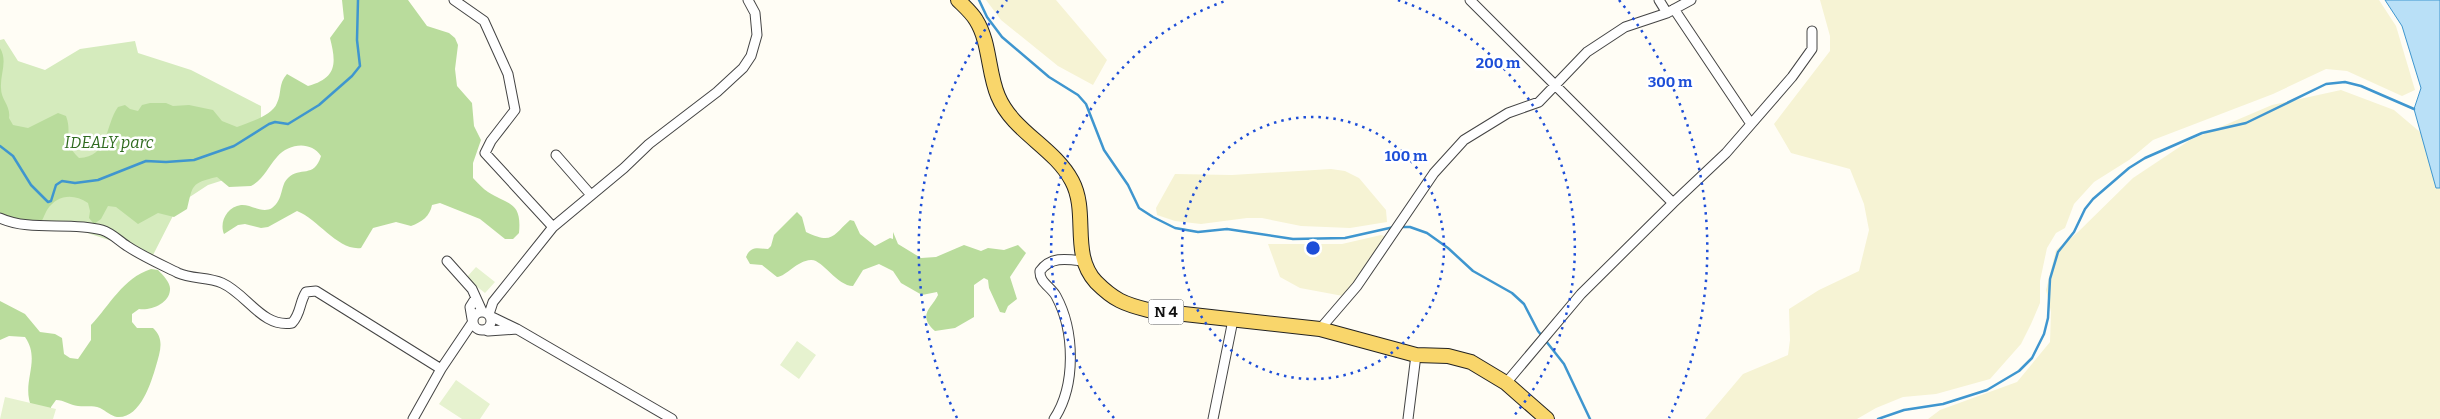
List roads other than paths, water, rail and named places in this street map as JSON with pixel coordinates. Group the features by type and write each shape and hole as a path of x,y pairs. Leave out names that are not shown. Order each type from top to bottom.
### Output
{"main road":[{"name":"N 4","path":"958,0 976,20 998,96 1004,108 1020,127 1065,169 1073,184 1079,205 1083,261 1090,275 1106,293 1123,304 1148,310 1320,329 1416,355 1448,356 1471,362 1506,383 1547,419"}],"street":[{"path":"454,0 484,21 508,74 515,110 491,141 485,153 553,227"},
{"path":"487,314 493,302 553,227 649,144 716,92 743,68 751,56 757,35 755,13 748,0"},
{"path":"1470,0 1673,203"},
{"path":"1659,0 1671,11 1751,124"},
{"path":"1320,329 1357,286 1391,240 1434,173 1464,140 1508,113 1539,102 1588,52 1625,27 1671,11 1691,0"},
{"path":"1506,383 1537,344 1625,248 1726,154 1792,77 1812,49 1812,31"},
{"path":"556,155 591,195"},
{"path":"0,218 16,223 104,231 177,272 206,278 223,284 245,298 277,324 292,323 299,315 301,303 306,292 316,291 441,369"},
{"path":"1054,419 1060,409 1066,390 1069,351 1063,313 1055,295 1041,279 1040,271 1049,262 1056,260 1083,261"},
{"path":"413,419 441,369 458,346 477,326 490,326 487,314 475,298 472,290 447,261"},
{"path":"475,298 470,307 477,326 488,332 517,329"},
{"path":"477,326 476,314 487,314 517,329 672,419"},
{"path":"1213,419 1233,320"},
{"path":"1408,419 1416,355"}],"water":[{"path":"2385,0 2440,0 2440,188 2436,188 2414,109 2421,88 2402,26"}],"waterway":[{"path":"0,146 13,156 31,185 48,202 51,201 56,185 62,181 75,183 98,180 146,161 194,160 234,146 269,124 275,122 288,124 319,105 352,76 360,66 357,40 358,0"},
{"path":"979,0 987,17 1002,37 1049,77 1078,95 1086,104 1104,150 1128,185 1139,208 1153,217 1175,228 1198,232 1227,229 1293,239 1345,238 1394,227"},
{"path":"1878,419 1904,410 1943,404 1987,390 2019,371 2032,358 2044,334 2048,318 2050,279 2058,252 2074,232 2085,209 2093,199 2129,168 2145,158 2202,133 2246,123 2326,84 2345,82 2361,86 2414,109"},
{"path":"1400,227 1410,227 1427,233 1448,248 1473,271 1512,293 1524,304 1538,331 1564,364 1590,419"}],"park label":[{"name":"IDEALY parc","path":"109,142"}]}
